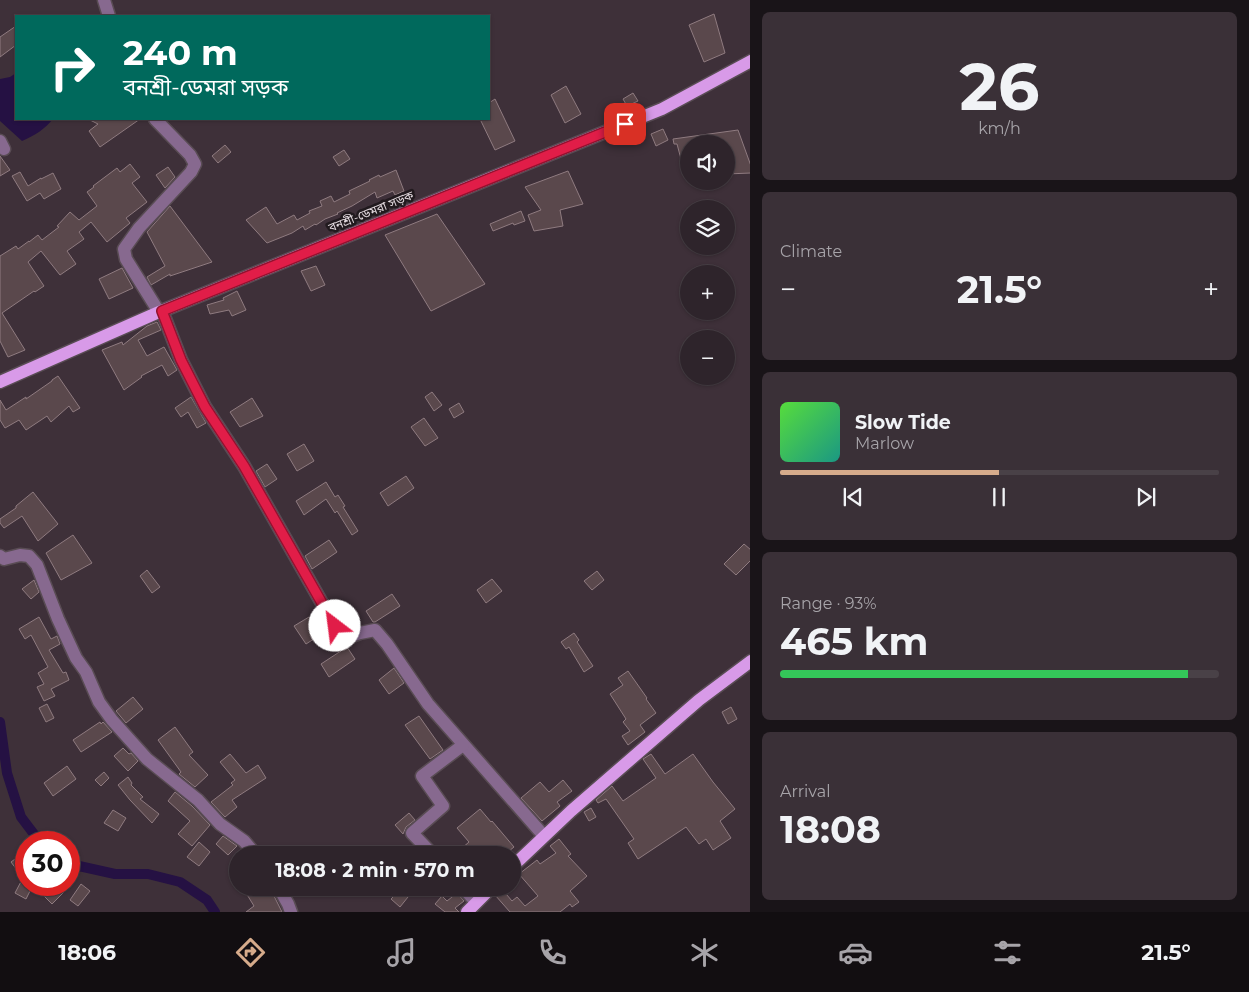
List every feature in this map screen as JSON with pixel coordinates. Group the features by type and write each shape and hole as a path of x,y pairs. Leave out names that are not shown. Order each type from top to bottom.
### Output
{"main road":[{"name":"বনশ্রী-ডেমরা সড়ক","path":"0,382 160,311 662,109 750,61"},
{"path":"521,858 571,811 691,707 750,660"},
{"path":"467,912 482,896"}],"street":[{"path":"104,0 109,15"},
{"path":"156,120 190,155 195,164 191,172 139,228 124,249 126,259 160,311 181,360 205,407 244,466 335,626 347,638 375,630 387,644 428,704 544,836"},
{"path":"0,556 4,558 20,555 29,556 37,566 76,658 86,672 99,702 112,720 147,759 198,800 220,824 248,846"},
{"path":"425,846 412,832 443,806 422,776 463,745"},
{"path":"284,896 291,912"},
{"path":"470,896 476,902"}],"shaded area":[{"path":"15,74 15,120 52,120 39,132 22,141 0,121 0,79"}],"building":[{"path":"714,14 725,53 704,62 689,25"},
{"path":"15,27 15,46 0,57 0,37"},
{"path":"566,86 581,114 565,123 551,95"},
{"path":"633,93 638,101 627,106 623,99"},
{"path":"495,99 515,141 495,150 480,120 490,120 490,102"},
{"path":"90,120 139,120 100,147 89,131 98,124"},
{"path":"663,129 668,140 656,146 651,134"},
{"path":"738,130 750,163 750,173 735,174 735,135 702,135"},
{"path":"680,138 680,155 677,144 674,144 673,139"},
{"path":"225,145 231,152 218,163 212,156"},
{"path":"344,150 350,159 339,166 333,157"},
{"path":"0,156 10,170 0,176"},
{"path":"130,164 140,177 132,183 147,202 126,218 130,223 107,242 91,222 79,232 84,239 67,251 76,264 60,275 41,251 28,262 44,286 2,313 25,350 8,357 0,341 0,256 16,246 18,249 38,235 42,240 59,227 57,226 70,212 79,220 97,206 87,192 117,168 120,172"},
{"path":"168,167 175,177 165,188 156,175"},
{"path":"396,170 404,191 395,195 393,191 377,198 375,192 316,225 305,230 303,226 292,233 267,243 246,220 266,207 277,224 294,215 297,220 310,213 309,211 322,206 320,201 331,196 334,202 350,194 349,191 369,180"},
{"path":"568,171 583,204 560,210 563,226 534,231 528,215 541,210 525,187"},
{"path":"20,172 28,186 53,173 61,189 44,199 40,193 27,201 12,176"},
{"path":"170,206 212,262 170,276 170,274 151,285 147,277 165,266 147,232"},
{"path":"521,211 525,221 514,225 513,223 493,231 490,224"},
{"path":"437,214 485,284 431,311 385,235"},
{"path":"316,266 325,285 311,291 301,271"},
{"path":"122,268 133,288 109,299 99,279"},
{"path":"237,291 246,310 232,316 229,310 210,314 207,305 224,300 223,298"},
{"path":"157,322 161,330 138,340 147,356 164,347 177,370 168,376 162,365 141,376 124,390 102,350 122,342 123,345 147,326"},
{"path":"58,376 80,408 73,412 69,406 51,422 47,416 26,430 19,420 5,428 0,420 0,400 6,410 26,397 26,399"},
{"path":"432,392 442,405 434,411 425,397"},
{"path":"191,397 206,423 197,428 188,412 181,417 175,408"},
{"path":"252,398 263,416 240,427 230,412"},
{"path":"459,403 464,412 454,418 449,409"},
{"path":"424,418 438,438 425,446 411,427"},
{"path":"304,444 314,461 297,471 287,454"},
{"path":"267,464 277,479 265,487 256,471"},
{"path":"406,476 414,488 388,506 380,493"},
{"path":"326,482 335,497 338,495 358,531 352,535 337,511 335,513 326,499 304,515 296,501"},
{"path":"33,492 58,524 38,541 22,516 4,528 0,523 0,519 16,508"},
{"path":"73,535 92,563 61,580 46,553"},
{"path":"329,540 337,552 312,569 305,556"},
{"path":"744,544 750,549 750,561 736,575 724,564"},
{"path":"147,570 160,587 152,593 140,576"},
{"path":"597,571 604,580 592,590 584,581"},
{"path":"492,579 502,591 486,603 477,590"},
{"path":"34,580 39,592 31,599 22,589"},
{"path":"392,594 400,606 373,622 366,611"},
{"path":"39,617 51,639 57,636 60,644 49,650 63,673 66,672 69,680 51,689 55,696 44,701 37,687 44,684 38,673 48,667 31,635 25,639 19,629"},
{"path":"309,617 320,635 306,644 294,626"},
{"path":"574,633 579,640 577,642 593,666 584,672 569,647 566,649 561,642"},
{"path":"347,647 355,659 329,677 321,664"},
{"path":"394,668 404,683 389,694 379,680"},
{"path":"628,671 656,713 640,725 645,732 628,745 622,736 630,731 623,722 626,719 610,694 623,685 618,678"},
{"path":"133,697 143,709 126,723 116,711"},
{"path":"47,704 54,718 46,722 39,708"},
{"path":"731,707 737,719 728,724 722,712"},
{"path":"419,716 443,750 430,759 405,725"},
{"path":"100,722 101,724 103,722 112,732 81,752 73,740"},
{"path":"175,727 193,752 189,755 208,775 195,787 179,774 181,772 158,740"},
{"path":"123,748 138,761 128,771 114,756"},
{"path":"230,754 246,773 258,765 266,778 232,800 237,807 225,817 211,802 233,785 231,783 235,780 220,762"},
{"path":"651,754 665,774 693,754 735,809 720,821 731,838 713,850 706,839 699,844 686,827 638,859 628,843 634,839 606,799 598,803 596,800 612,786 623,801 656,778 643,759"},
{"path":"67,766 76,779 53,796 44,783"},
{"path":"104,772 109,778 101,786 95,780"},
{"path":"128,777 132,783 131,785 143,797 140,799 159,814 152,823 118,785"},
{"path":"563,780 572,791 557,802 560,806 542,821 521,798 540,782 549,792"},
{"path":"175,792 210,825 192,846 178,834 190,821 168,801"},
{"path":"591,808 596,817 589,821 584,812"},
{"path":"480,809 513,846 464,846 469,842 457,828"},
{"path":"113,810 126,818 118,831 104,823"},
{"path":"409,813 415,820 406,827 403,834 395,825"},
{"path":"223,836 237,846 229,846 228,855 216,844"},
{"path":"559,839 571,854 568,856 587,876 570,891 579,902 572,907 570,904 560,912 510,912 496,896 508,896 512,901 517,897 525,906 538,896 521,876 521,872 537,860 540,864 556,853 550,846"},
{"path":"199,842 210,852 199,866 187,857"},
{"path":"15,859 15,867 11,862"},
{"path":"81,884 90,891 78,906 70,900 73,896 80,896"},
{"path":"44,896 60,896 52,904"},
{"path":"248,896 274,896 282,912 246,912 254,906"},
{"path":"394,896 409,896 400,907 391,899"},
{"path":"442,896 447,901 453,896 460,896 464,901 455,908 459,912 445,912 435,904"}],"waterway":[{"path":"0,722 7,773 21,817 32,831"},
{"path":"80,866 115,874 148,874 180,882 207,900 215,912"}],"route":[{"path":"335,626 244,466 205,407 181,360 162,311 625,124"}]}
